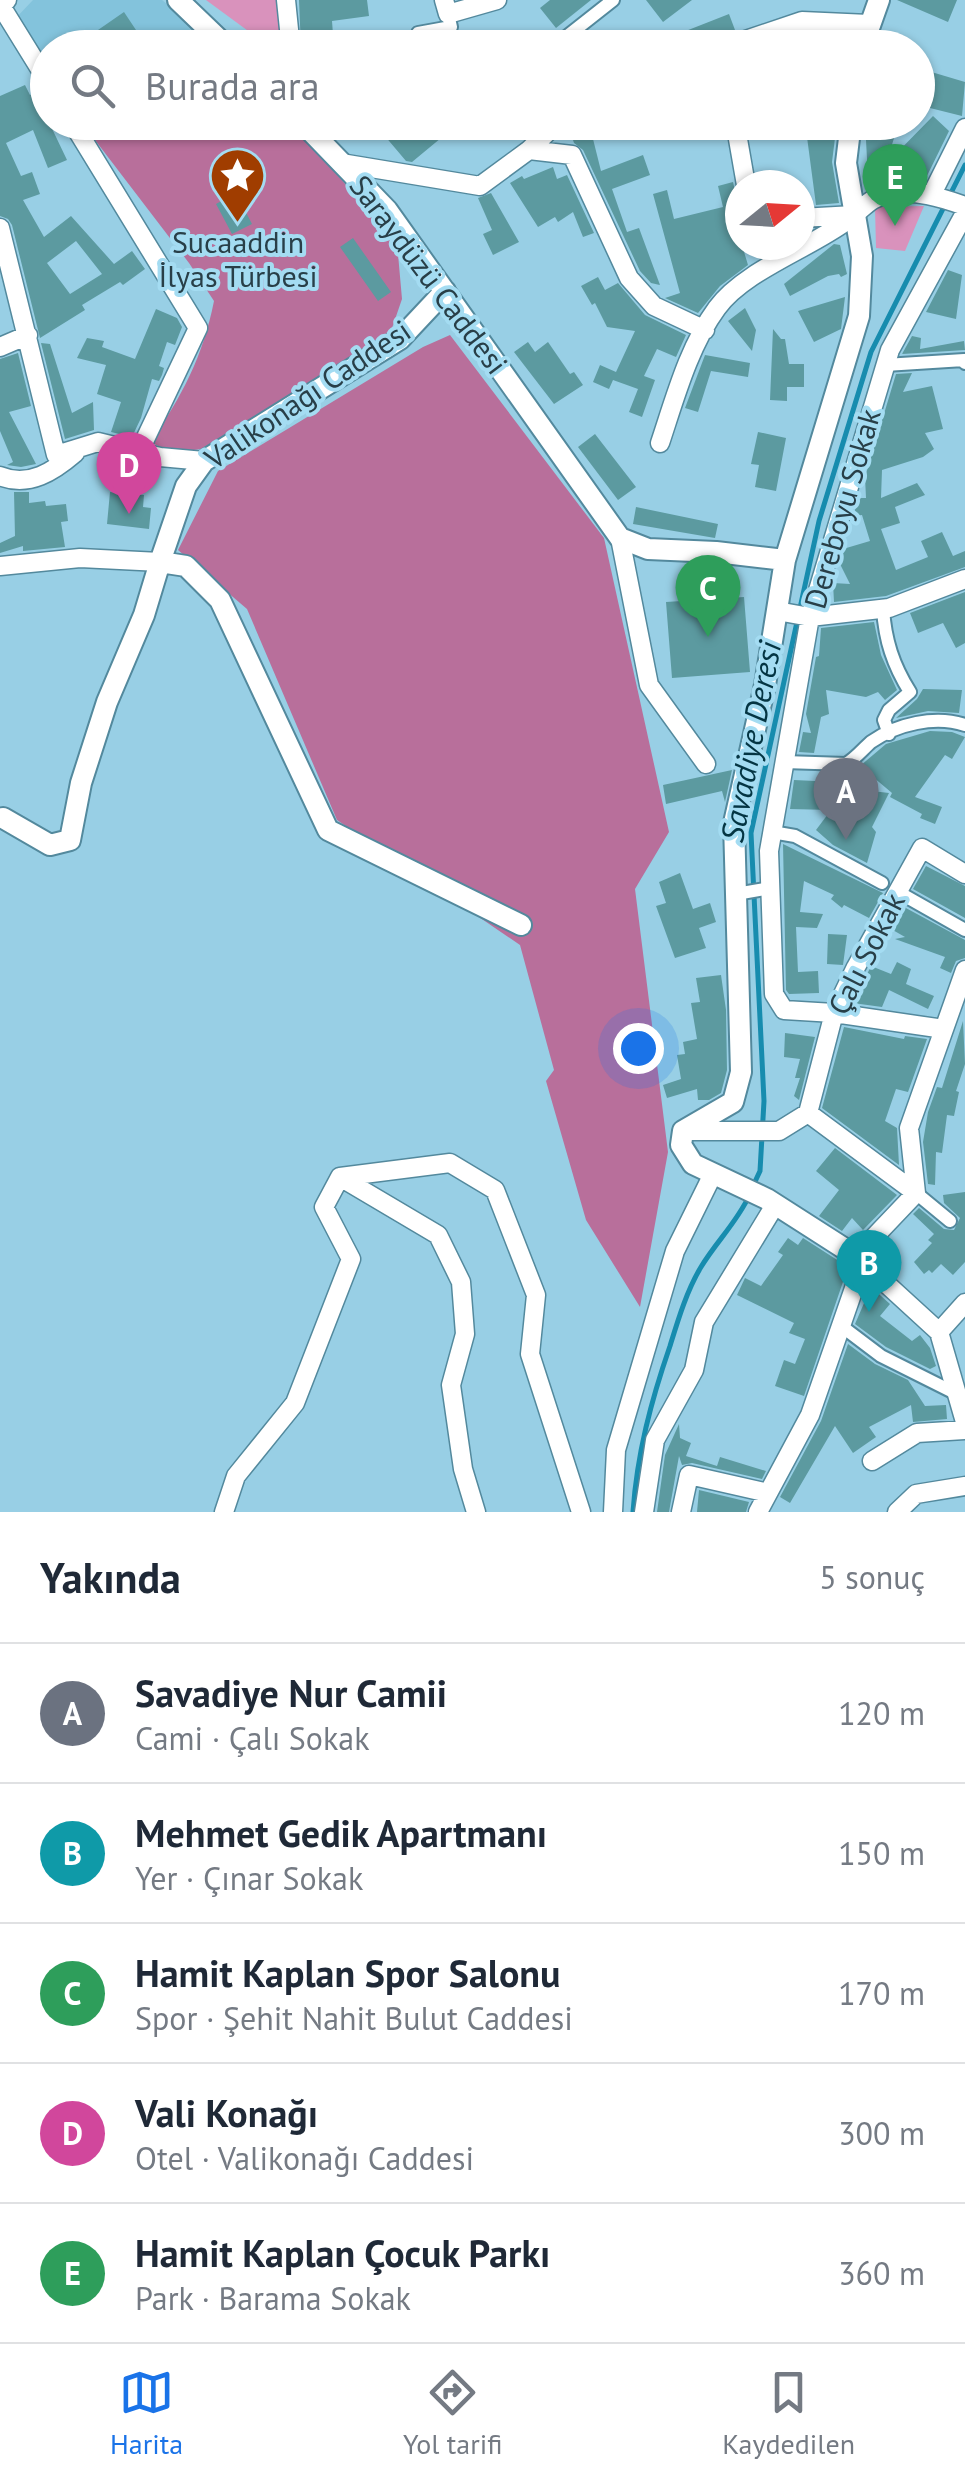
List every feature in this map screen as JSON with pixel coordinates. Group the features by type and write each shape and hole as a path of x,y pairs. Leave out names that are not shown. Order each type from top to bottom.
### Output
{"street":[{"path":"8,0 2,6 30,52"},
{"path":"178,0 209,30"},
{"path":"286,0 289,30"},
{"path":"434,30 451,27 446,7 496,0"},
{"path":"575,30 614,0"},
{"path":"868,30 879,0"},
{"path":"775,30 802,21 870,24"},
{"path":"932,194 965,128"},
{"path":"83,140 198,328 139,452"},
{"name":"Saraydüzü Caddesi","path":"319,140 387,210 620,538"},
{"path":"341,163 480,186 539,140"},
{"path":"737,140 743,170"},
{"path":"849,140 846,163 862,256 860,316 786,560 765,685 734,824 739,894 741,1072 733,1102 684,1130 681,1145 693,1164 771,1202 856,1256 939,1332 965,1422"},
{"path":"529,150 572,155 629,278 654,306 705,330"},
{"path":"660,443 682,378 705,330 718,306 748,280 824,237 856,215 868,200 889,194 932,194 963,218"},
{"path":"815,217 856,215"},
{"name":"Dereboyu Sokak","path":"834,1013 784,1010 774,994 768,888 772,832 810,617 890,350 963,218"},
{"path":"0,228 6,269 28,336 56,454 98,442 204,460"},
{"name":"Valikonağı Caddesi","path":"3,818 50,845 70,840 81,783 107,702 144,615 186,486 204,460 400,339 445,291"},
{"path":"0,347 28,336"},
{"path":"886,366 964,360 965,363"},
{"path":"0,476 11,481 28,480 54,471 80,448"},
{"path":"620,538 648,549 786,560"},
{"path":"620,538 650,685 706,764"},
{"path":"0,566 80,558 186,566 220,600 328,830 520,925"},
{"path":"777,612 810,617 884,608 965,579"},
{"path":"884,608 896,670 910,692 889,710 884,720 889,734"},
{"path":"784,762 846,764 872,742 889,734 935,720 965,726"},
{"path":"772,832 795,836 965,930"},
{"name":"Çalı Sokak","path":"808,1113 834,1013 890,887 922,848 965,874"},
{"path":"739,894 768,888"},
{"path":"856,1256 916,1193 909,1128 965,970"},
{"path":"834,1013 944,1030"},
{"path":"684,1130 779,1132 808,1113 950,1220"},
{"path":"340,1177 450,1163 495,1190 536,1294 530,1354 580,1512"},
{"path":"614,1512 616,1450 626,1414 675,1251 713,1174"},
{"path":"224,1512 236,1476 295,1403 351,1259 324,1207 340,1177"},
{"path":"340,1177 438,1235 461,1282 465,1334 451,1386 464,1470 476,1512"},
{"path":"644,1512 655,1440 694,1370 704,1322 771,1202"},
{"path":"758,1512 810,1415 859,1274 856,1256"},
{"path":"939,1332 965,1303"},
{"path":"840,1326 881,1356 957,1394"},
{"path":"872,1461 917,1433 965,1430"},
{"path":"681,1512 689,1475 768,1493"},
{"path":"897,1512 916,1494 965,1486"}],"shaded area":[{"path":"33,0 162,0 198,30 30,30 30,43 15,19"},
{"path":"206,0 282,0 285,30 247,30"},
{"path":"95,140 306,140 388,232 398,254 402,299 390,334 351,364 201,449 173,453 150,442 190,375 214,301"},
{"path":"924,206 905,251 876,248 875,207"},
{"path":"450,335 604,538 669,832 635,889 668,1152 640,1307 586,1220 546,1081 554,1070 520,945 337,820 247,609 178,550 218,471 423,347"}],"building":[{"path":"299,0 367,0 369,16 332,21 333,30 300,30"},
{"path":"550,0 591,0 556,28 540,8"},
{"path":"646,0 692,0 663,22"},
{"path":"897,0 957,0 948,22"},
{"path":"124,12 136,30 98,30"},
{"path":"729,14 735,30 688,30"},
{"path":"935,73 965,82 962,116 935,109"},
{"path":"25,85 30,95 30,131 6,143 21,176 32,172 40,194 23,200 44,237 71,216 114,264 132,251 145,269 82,305 85,310 40,338 12,225 0,216 0,96","holes":["76,241 102,274 70,294 47,263"]},
{"path":"935,118 949,131 924,182 868,177 866,140 893,140 886,164 910,140 935,140"},
{"path":"37,140 57,140 67,160 48,168"},
{"path":"388,140 439,140 412,162 406,161"},
{"path":"573,140 593,140 601,171 643,155 650,175 612,189 627,232 639,228 660,285 651,283 640,271 583,150"},
{"path":"807,140 835,140 832,162 839,203 816,205 815,170 811,170"},
{"path":"553,167 557,179 567,175 594,233 583,237 573,212 558,222 555,217 538,227 510,183"},
{"path":"725,184 725,260 746,260 748,265 720,286 698,313 665,298 680,293 653,194 667,190 674,219 723,207 718,186"},
{"path":"236,193 252,224 232,234 216,204"},
{"path":"491,193 519,242 493,255 483,234 492,230 478,198"},
{"path":"353,238 391,292 378,301 340,247"},
{"path":"834,244 840,245 847,274 828,276 790,296 784,284"},
{"path":"948,270 962,275 956,319 926,312"},
{"path":"598,277 605,290 618,283 645,315 686,335 676,357 657,349 644,376 655,380 642,417 629,412 638,389 613,380 609,389 593,382 600,365 616,372 635,331 607,327 581,286"},
{"path":"845,297 841,329 814,342 798,311"},
{"path":"745,308 756,330 752,351 728,321"},
{"path":"156,309 177,318 182,327 175,345 167,342 159,366 164,368 162,375 159,381 152,379 132,437 111,432 121,402 97,394 106,365 77,358 87,338 104,341 102,347 135,359"},
{"path":"773,329 785,339 789,364 804,364 804,387 787,387 787,401 770,400"},
{"path":"912,336 921,338 920,349 964,341 965,350 902,354"},
{"path":"528,342 535,352 548,342 570,374 574,372 583,385 554,404 514,352"},
{"path":"41,343 50,344 72,413 93,402 94,430 65,439"},
{"path":"18,353 31,406 9,412 36,464 21,467 7,465 13,462 0,431 0,359"},
{"path":"705,355 750,363 748,377 711,371 698,412 685,408"},
{"path":"912,373 903,392 932,386 943,429 925,433 934,449 923,457 882,470 881,498 917,483 925,495 895,507 900,523 881,529 896,570 928,557 921,541 942,532 953,556 965,551 965,567 886,596 834,602 833,583 850,584 839,562 843,549 870,541 862,515 853,516 859,498 866,498 865,477 896,374"},
{"path":"758,432 786,438 776,491 755,487 759,465 751,464"},
{"path":"595,434 636,487 618,500 578,447"},
{"path":"14,492 29,492 29,503 66,504 68,521 61,522 65,547 23,551 23,546 0,553 0,543 15,536"},
{"path":"110,492 144,495 143,507 151,508 149,529 107,524"},
{"path":"636,507 718,524 715,538 633,524"},
{"path":"965,592 965,643 956,648 943,623 918,633 910,613"},
{"path":"744,597 750,672 672,678 666,602"},
{"path":"874,622 881,655 897,690 885,700 878,692 866,697 826,690 829,714 821,717 814,753 799,752 803,732 811,733 806,714 821,628"},
{"path":"923,689 962,690 959,713 928,711 896,718"},
{"path":"930,731 965,737 952,759 945,755 915,797 942,807 935,824 890,797 892,793 860,766 886,744"},
{"path":"732,770 725,802 722,791 666,804 663,785"},
{"path":"794,780 835,782 835,787 848,789 847,798 866,803 872,791 889,793 872,827 876,832 867,863 833,845 816,830 831,810 790,809"},
{"path":"783,844 883,893 869,918 844,905 842,908 831,899 834,895 804,881 800,912 823,914 817,928 796,927 798,972 818,971 819,993 789,994 786,990"},
{"path":"926,866 965,886 965,918 913,889"},
{"path":"680,873 693,909 710,903 716,922 699,928 706,948 675,958 656,906 666,903 659,882"},
{"path":"904,907 965,940 965,958 956,961 951,973 940,968 945,957 895,939 905,937 891,929"},
{"path":"828,934 847,935 843,965 827,964"},
{"path":"897,962 911,969 906,984 934,996 928,1009 889,990 882,1007 853,1003 871,966 891,974"},
{"path":"721,975 727,1070 721,1093 709,1100 698,1100 697,1089 667,1098 663,1085 681,1079 677,1055 685,1054 683,1042 697,1039 691,1003 700,1002 696,978"},
{"path":"963,1021 965,1064 956,1091 959,1092 954,1116 947,1115 942,1153 936,1152 935,1185 928,1184 923,1142 928,1112 937,1087 942,1088"},
{"path":"844,1027 904,1039 927,1039 908,1092 896,1089 885,1121 897,1128 899,1165 822,1108"},
{"path":"785,1033 815,1037 799,1100 794,1096 800,1078 795,1078 800,1059 784,1057"},
{"path":"835,1148 897,1195 863,1230 852,1218 842,1231 819,1216 839,1190 816,1171"},
{"path":"965,1192 965,1262 953,1275 941,1264 932,1273 929,1270 924,1274 914,1262 932,1243 928,1240 934,1234 913,1214 919,1208 944,1229 954,1230 960,1218 944,1203 943,1195"},
{"path":"788,1238 798,1245 803,1238 845,1265 846,1273 804,1396 775,1386 784,1360 795,1364 805,1339 789,1333 794,1323 737,1295 745,1278 761,1286 783,1255 778,1252"},
{"path":"871,1287 890,1304 880,1316 912,1341 920,1335 936,1366 930,1369 886,1347 855,1324"},
{"path":"848,1344 875,1364 908,1380 925,1406 946,1405 947,1419 913,1422 911,1405 869,1427 876,1437 853,1453 835,1426 790,1503 780,1497 821,1421"},
{"path":"679,1424 680,1438 691,1443 686,1456 717,1466 720,1457 766,1471 762,1479 692,1463 682,1465 679,1456 669,1512 657,1512 665,1455"},
{"path":"699,1490 749,1502 746,1512 697,1512"}],"waterway":[{"name":"Savadiye Deresi","path":"753,1186 760,1171 764,1101 751,833 819,521 871,352 965,165"},
{"name":"Savadiye Deresi","path":"633,1512 646,1428 683,1305 701,1267 749,1196"}],"place":[{"name":"Sucaaddin İlyas Türbesi","path":"238,224"},
{"name":"Hamit Kaplan Çocuk Parkı","path":"895,226"},
{"name":"Vali Konağı","path":"129,514"},
{"name":"Hamit Kaplan Spor Salonu","path":"708,637"},
{"name":"Savadiye Nur Camii","path":"846,840"},
{"name":"Mehmet Gedik Apartmanı","path":"869,1312"}]}
